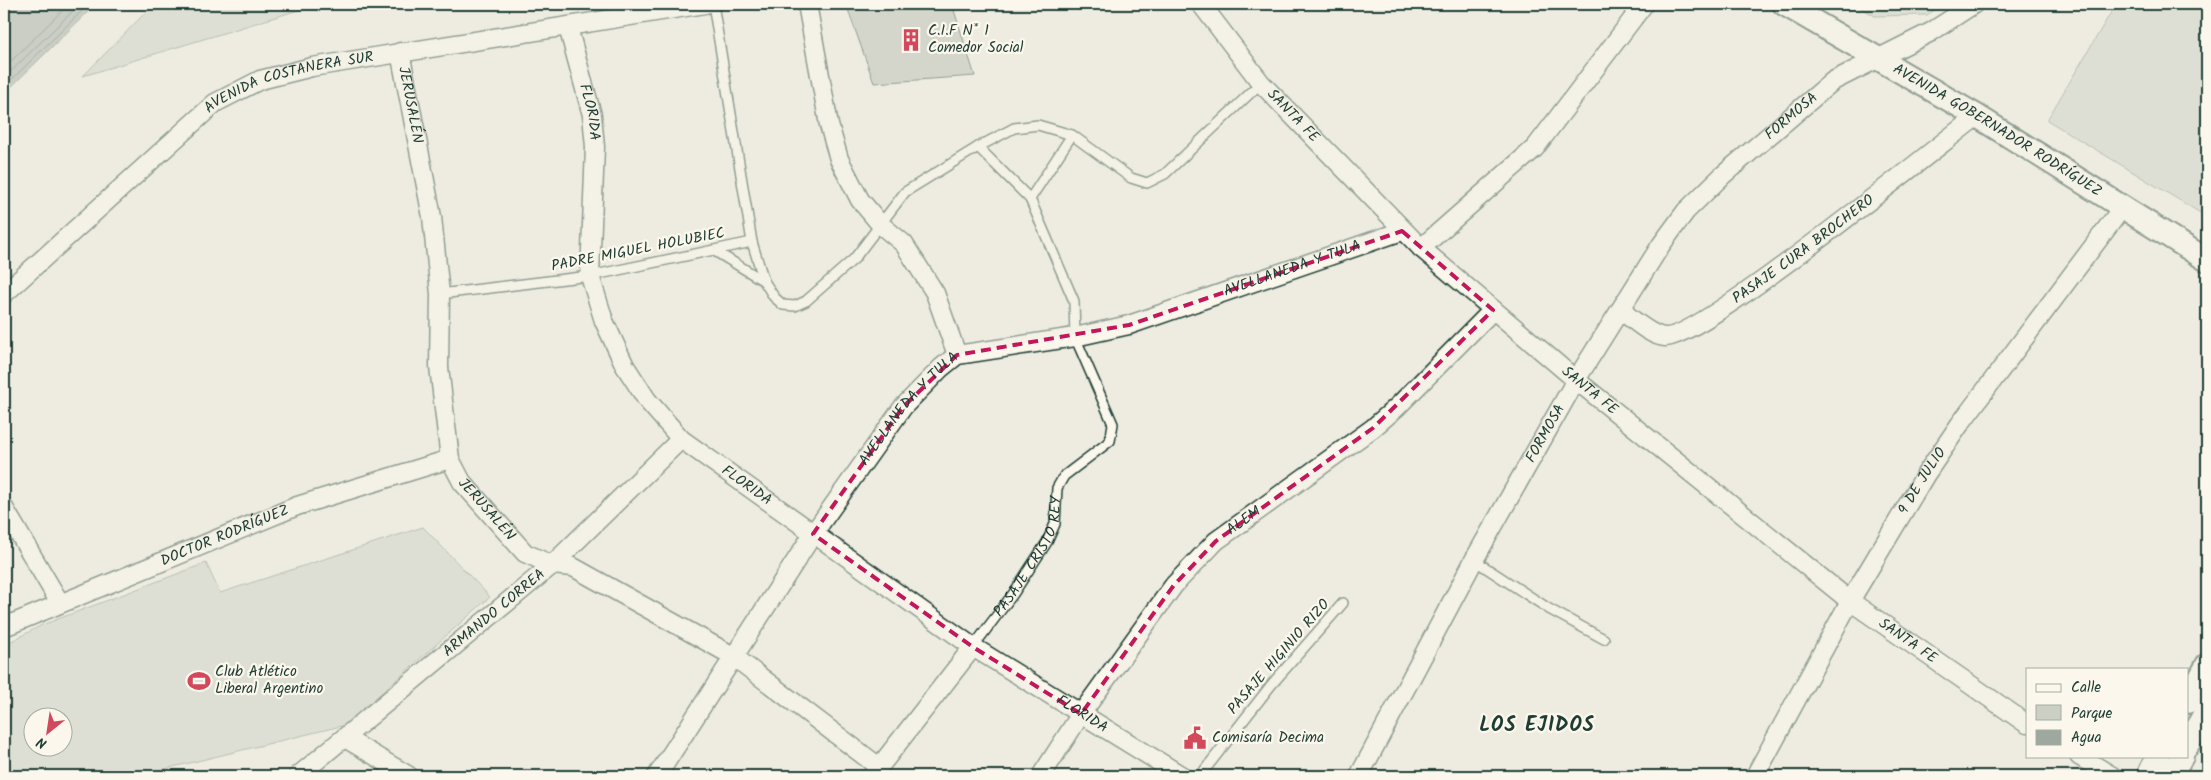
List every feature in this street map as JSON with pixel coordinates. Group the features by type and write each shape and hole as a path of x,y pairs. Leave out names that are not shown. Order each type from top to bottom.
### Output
{"street":[{"name":"AVENIDA COSTANERA SUR","path":"4,294 215,103 260,80 312,67 705,4"},
{"path":"808,4 829,124 839,159 860,200 881,225 904,244 935,293 957,355"},
{"name":"SANTA FE","path":"1201,4 1261,83 1402,231 1421,248 1576,380 1850,601 2026,723"},
{"path":"1421,248 1535,148 1644,4"},
{"name":"AVENIDA GOBERNADOR RODRÍGUEZ","path":"1784,4 1977,116 2207,260"},
{"name":"FORMOSA","path":"1359,776 1474,560 1576,380 1661,245 1686,211 1723,174 1833,81 1932,32 1974,4"},
{"name":"FLORIDA","path":"568,27 592,115 594,131 590,276 604,321 625,366 647,400 681,439 973,647 1182,776"},
{"name":"JERUSALÉN","path":"400,52 432,217 440,294 439,367 450,459 462,482 526,552 552,565 573,567 733,656 876,772"},
{"name":"PASAJE CURA BROCHERO","path":"1620,310 1653,333 1665,337 1676,336 1750,291 1977,116"},
{"name":"9 DE JULIO","path":"1755,776 1850,601 1926,474 1960,424 2122,208"},
{"name":"AVELLANEDA Y TULA","path":"657,776 813,534 903,407 941,368 957,355 1075,337 1128,326 1402,231"},
{"name":"ALEM","path":"1041,776 1081,714 1174,585 1216,540 1373,428 1397,407 1493,310"},
{"name":"ARMANDO CORREA","path":"298,776 552,565 681,439"},
{"name":"DOCTOR RODRÍGUEZ","path":"4,626 298,506 450,459"},
{"path":"4,508 60,603"},
{"name":"PASAJE CRISTO REY","path":"876,772 973,647"},
{"path":"2188,701 2204,678"},
{"path":"2188,744 2207,709"},
{"path":"345,738 409,776"},
{"path":"2082,758 2112,776"},
{"path":"2148,776 2157,758"},
{"path":"2171,776 2181,758"}],"lane":[{"path":"713,4 752,242 764,281 774,297 783,305 794,306 806,302 854,259 905,192 978,146 1014,128 1038,125 1072,135 1131,178 1147,184 1165,174 1261,83"},
{"path":"1030,199 1072,135"},
{"name":"PASAJE CRISTO REY","path":"973,647 1013,594 1047,542 1055,524 1057,488 1064,476 1110,441 1113,424 1075,337 1074,301 1030,199 978,146"},
{"name":"PADRE MIGUEL HOLUBIEC","path":"440,294 590,276 752,242"},
{"path":"713,250 764,281"},
{"path":"1474,560 1549,609 1604,639"},
{"name":"PASAJE HIGINIO RIZO","path":"1200,776 1272,684 1344,603"}],"highlighted area":[{"path":"1402,231 1493,310 1373,428 1216,541 1174,585 1081,714 973,647 813,534 903,407 957,355 1129,325"}],"green space":[{"path":"154,4 318,4 83,76"},
{"path":"1854,4 1944,4 1927,15 1875,16"},
{"path":"2116,4 2207,4 2207,217 2047,120"},
{"name":"Club Atlético Liberal Argentino","path":"423,527 490,597 345,725 136,776 4,776 4,645 42,625 206,563 220,593"}],"water":[{"path":"4,4 96,4 4,94"}],"building":[{"name":"C.I.F N* 1 Comedor Social","path":"846,4 952,4 975,76 874,83"}],"place":[{"name":"C.I.F N* 1 Comedor Social","path":"911,40"},
{"name":"Club Atlético Liberal Argentino","path":"199,681"},
{"name":"Comisaría Decima","path":"1195,738"}],"district":[{"name":"LOS EJIDOS","path":"1537,726"}]}
